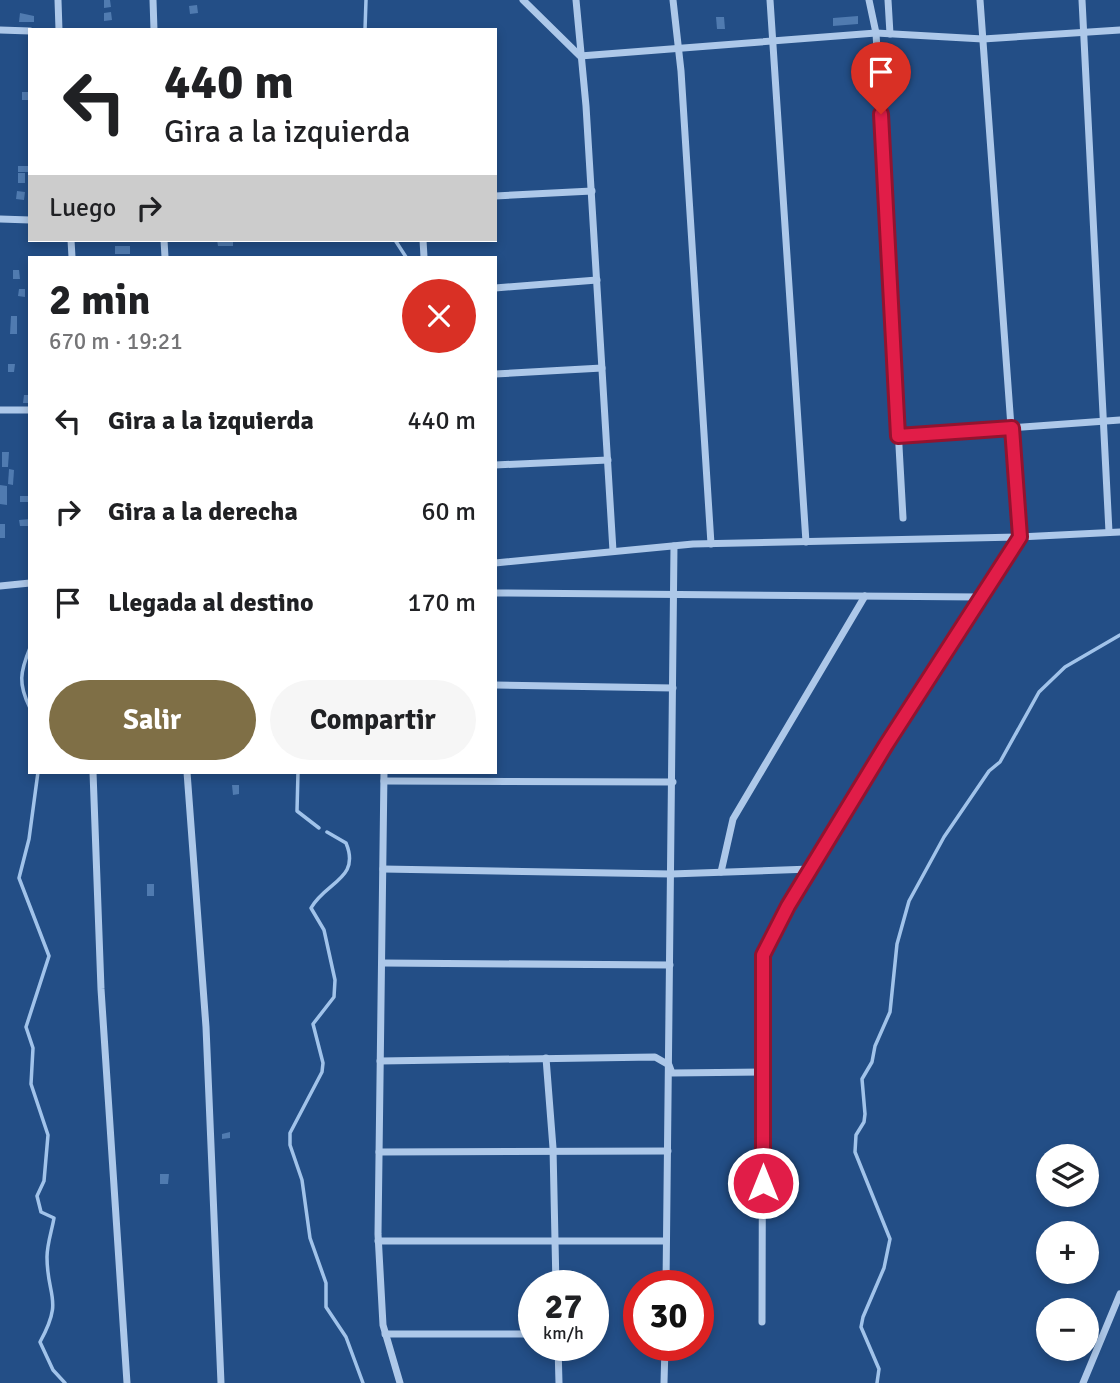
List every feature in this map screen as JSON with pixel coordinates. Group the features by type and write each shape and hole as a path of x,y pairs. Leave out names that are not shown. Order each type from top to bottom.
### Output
{"street":[{"path":"58,0 60,28"},
{"path":"153,0 155,28"},
{"path":"523,0 580,56 876,33 983,39 1120,30"},
{"path":"576,0 592,191 613,551"},
{"path":"673,0 676,50 681,71 711,544"},
{"path":"770,0 806,542"},
{"path":"869,0 876,33 903,518"},
{"path":"888,0 890,34"},
{"path":"762,1322 763,955 811,869 1020,537 980,0"},
{"path":"1082,0 1109,532"},
{"path":"0,30 28,31"},
{"path":"497,196 592,191"},
{"path":"0,219 28,220"},
{"path":"497,288 597,281"},
{"path":"497,374 602,368"},
{"path":"0,410 28,410"},
{"path":"898,436 1120,420"},
{"path":"497,465 608,460"},
{"path":"497,563 711,544 1120,532"},
{"path":"666,1270 674,546"},
{"path":"0,586 28,583"},
{"path":"497,593 980,597"},
{"path":"722,872 733,819 865,596"},
{"path":"497,685 673,688"},
{"path":"93,774 101,989 127,1383"},
{"path":"187,774 206,1027 221,1383"},
{"path":"384,774 378,1241 385,1334 400,1383"},
{"path":"384,781 673,782"},
{"path":"383,869 671,874 811,869"},
{"path":"382,964 670,965"},
{"path":"380,1060 655,1057 669,1065 672,1073 763,1072"},
{"path":"546,1058 553,1152 556,1270"},
{"path":"379,1152 668,1151"},
{"path":"378,1241 666,1241"},
{"path":"1083,1383 1120,1294"},
{"path":"385,1334 518,1334"},
{"path":"558,1361 559,1383"},
{"path":"664,1383 665,1361"}],"building":[{"path":"104,0 110,0 111,7 104,8"},
{"path":"197,5 198,13 190,14 189,6"},
{"path":"111,12 112,20 104,21 104,13"},
{"path":"20,13 34,16 34,22 19,22"},
{"path":"858,16 858,24 833,26 833,18"},
{"path":"716,17 724,17 725,29 717,29"},
{"path":"885,49 894,49 894,55 885,55"},
{"path":"862,70 871,71 870,78 862,77"},
{"path":"22,92 28,92 28,100 22,100"},
{"path":"18,166 28,166 28,172 18,172"},
{"path":"18,173 25,173 25,183 18,183"},
{"path":"17,191 25,192 24,200 16,199"},
{"path":"217,242 233,242 233,246 218,246"},
{"path":"115,246 130,246 130,254 115,254"},
{"path":"13,270 19,270 20,279 13,279"},
{"path":"19,289 25,289 25,297 18,296"},
{"path":"11,316 17,316 17,334 10,334"},
{"path":"8,364 15,364 14,372 8,372"},
{"path":"24,395 28,395 28,403 23,403"},
{"path":"2,452 9,452 8,467 2,467"},
{"path":"9,469 14,470 13,485 8,484"},
{"path":"0,485 7,486 7,505 0,504"},
{"path":"20,496 28,496 28,502 20,502"},
{"path":"28,519 28,526 20,526 19,520"},
{"path":"0,524 5,524 5,538 0,538"},
{"path":"232,785 239,785 239,794 233,795"},
{"path":"147,884 154,884 154,896 147,896"},
{"path":"230,1132 230,1138 222,1139 222,1134"},
{"path":"160,1174 169,1174 168,1184 160,1184"}],"waterway":[{"path":"365,28 366,0"},
{"path":"396,242 405,256"},
{"path":"877,1383 879,1369 861,1327 884,1268 890,1239 855,1152 856,1135 864,1122 865,1114 862,1079 872,1062 875,1046 890,1012 897,944 909,901 944,837 989,771 1000,762 1039,692 1065,667 1120,635"},
{"path":"28,653 22,678 28,703"},
{"path":"38,774 29,839 19,878 49,956 26,1027 33,1048 31,1084 48,1135 44,1181 37,1196 41,1212 54,1218 47,1257 53,1307 40,1342 53,1370 65,1383"},
{"path":"298,774 297,811 319,828"},
{"path":"327,832 346,843 349,855 349,865 345,873 311,908 324,930 335,980 334,997 313,1024 323,1063 322,1072 290,1133 290,1145 302,1180 310,1238 326,1283 326,1307 346,1337 363,1383"}],"route":[{"path":"763,1183 763,955 788,906 886,745 1020,537 1012,428 898,436 881,114"}]}
